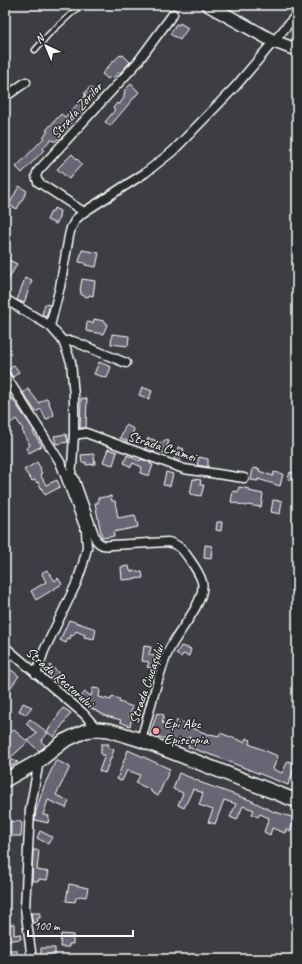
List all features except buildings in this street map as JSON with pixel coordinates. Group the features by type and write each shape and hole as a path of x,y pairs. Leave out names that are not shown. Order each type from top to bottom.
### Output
{"main road":[{"path":"208,5 273,41 297,50"},
{"path":"5,780 39,761 64,741 85,731 97,729 109,730 141,740 297,800"}],"street":[{"name":"Strada Zorilor","path":"84,212 38,182 36,176 38,171 136,63 173,14"},
{"path":"50,326 60,288 70,232 76,219 84,212 145,173 173,151 235,87 297,14"},
{"path":"5,97 26,82"},
{"path":"5,299 50,326 63,341 71,362 74,396 74,435 72,466 67,479"},
{"path":"63,341 73,341 126,363"},
{"path":"5,375 60,462 86,531 87,548 84,564 44,652 36,674"},
{"name":"Strada Cramei","path":"74,435 86,433 184,469 244,478"},
{"name":"Strada Ciucașului","path":"67,479 74,478 76,481 96,540 100,544 104,546 112,546 168,542 174,543 179,546 196,568 202,583 200,597 190,617 168,651 141,740"},
{"name":"Strada Rectorului","path":"5,646 84,714 97,729"},
{"path":"32,959 25,908 30,810 39,761"}],"lane":[{"path":"35,50 49,34 81,5"}],"place":[{"name":"Epi Abc Episcopia","path":"156,731"}]}
